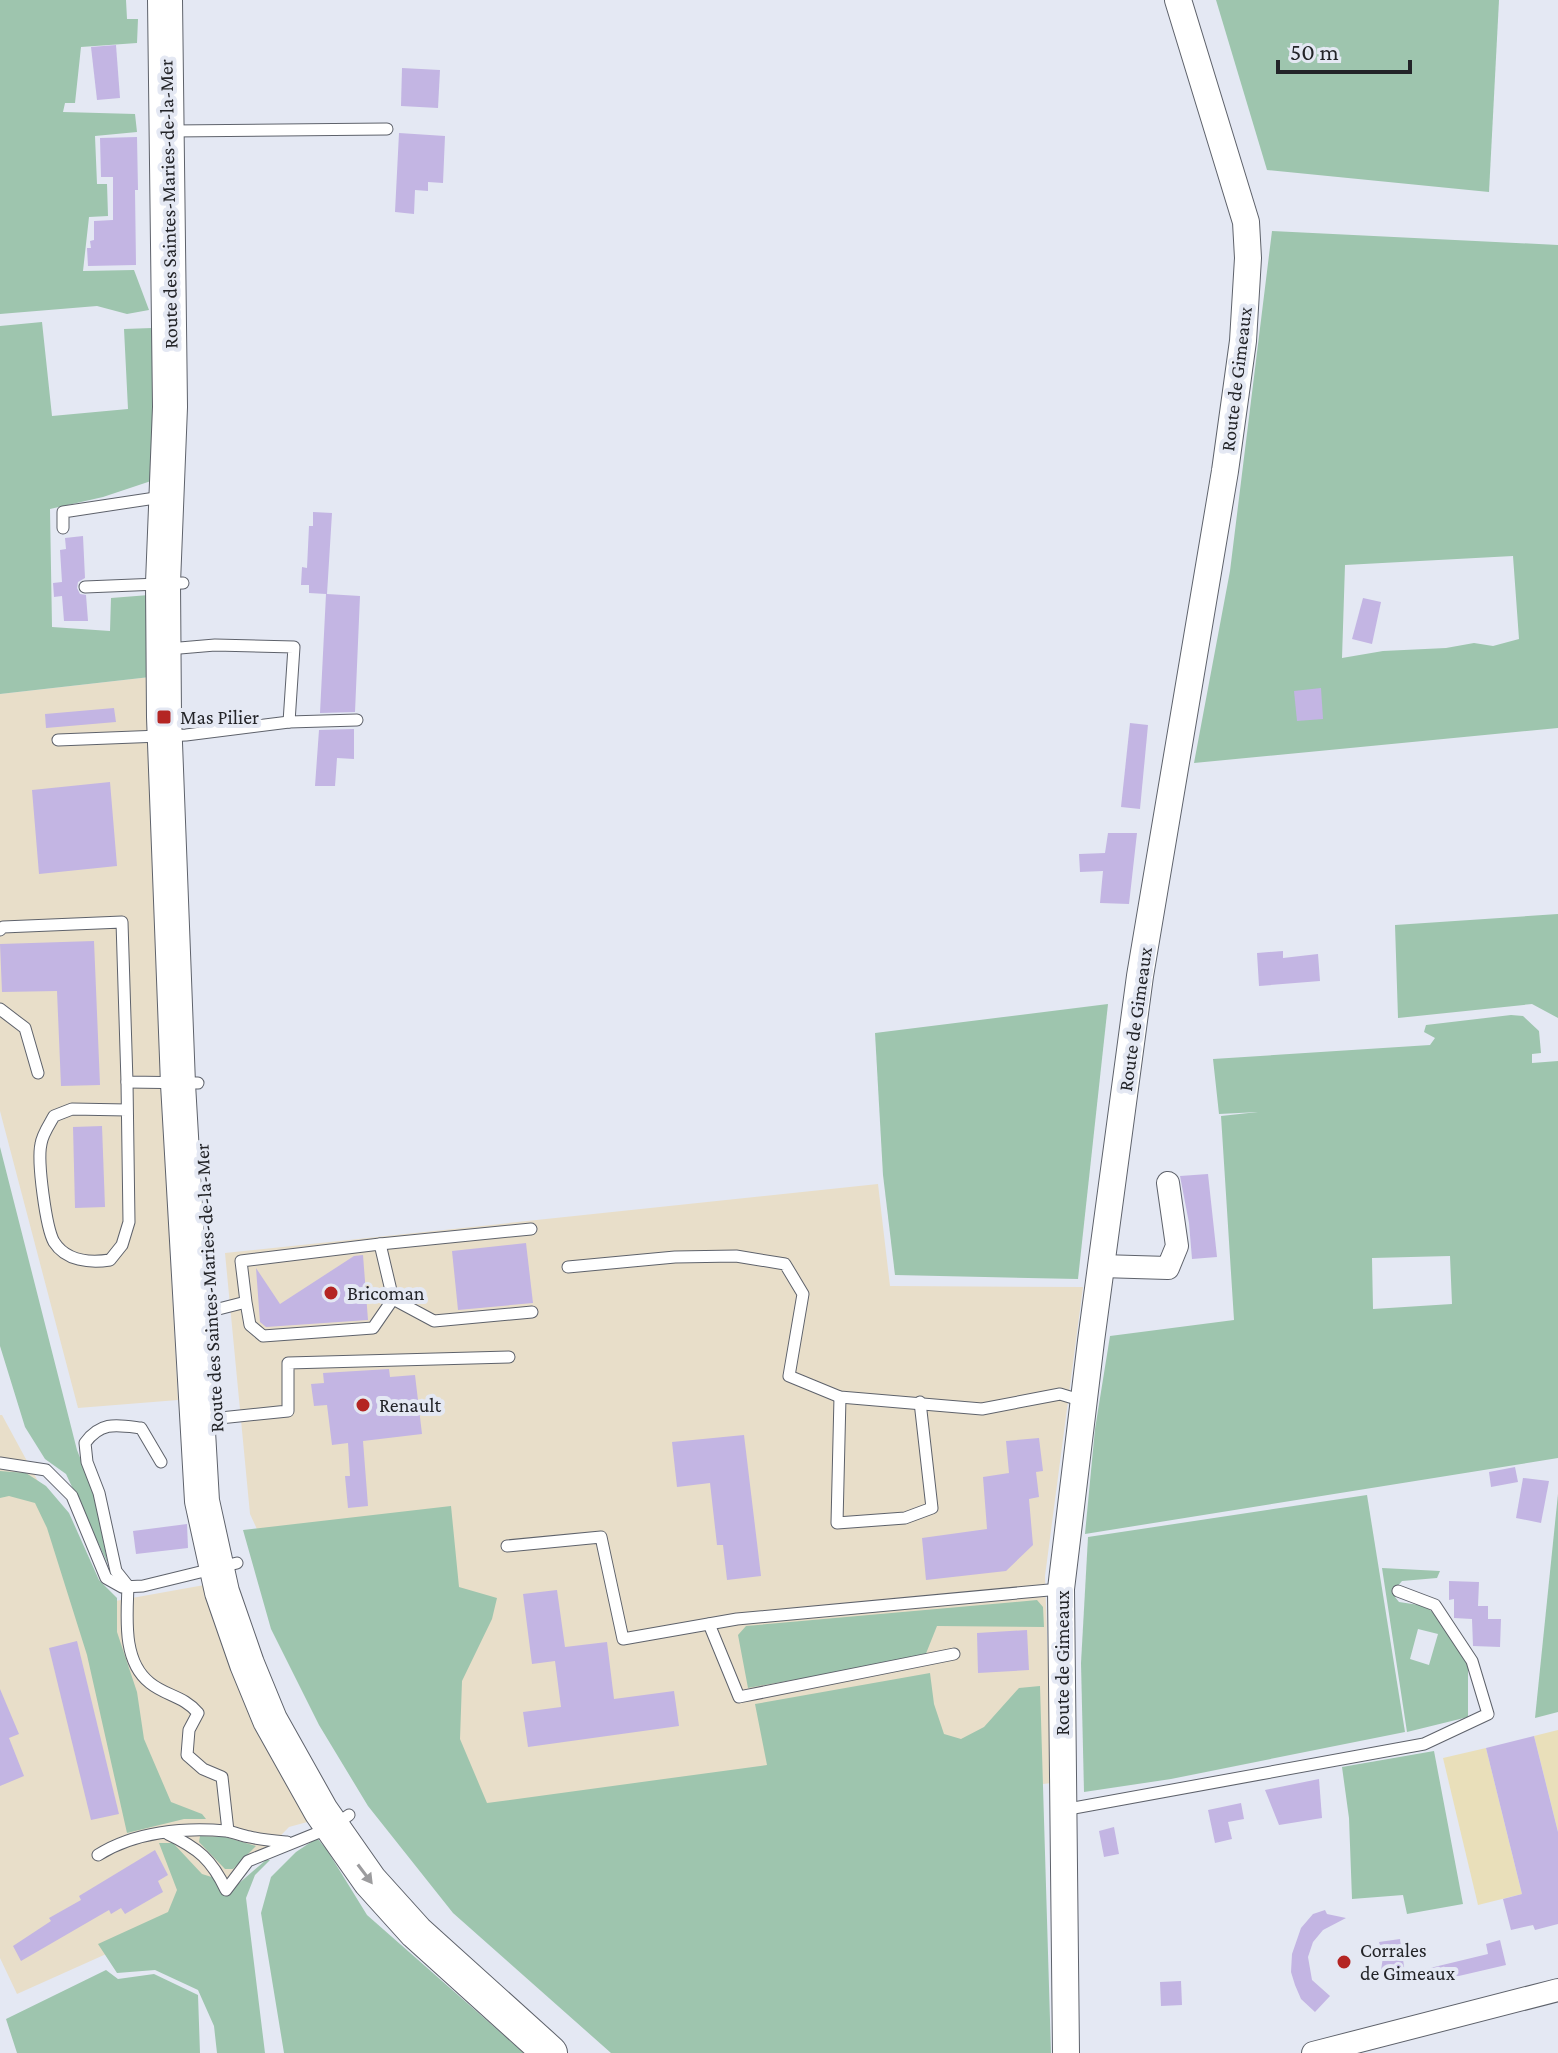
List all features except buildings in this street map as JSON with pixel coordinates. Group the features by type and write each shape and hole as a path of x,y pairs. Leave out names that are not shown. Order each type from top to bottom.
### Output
{"main road":[{"name":"Route des Saintes-Maries-de-la-Mer","path":"165,0 173,648 188,1084"},
{"name":"Route des Saintes-Maries-de-la-Mer","path":"175,735 175,877 207,1419 202,1501 227,1566 222,1592 270,1720 340,1821 426,1915 574,2053"},
{"name":"Route des Saintes-Maries-de-la-Mer","path":"340,1821 370,1881 416,1932 550,2053"}],"street":[{"name":"Route de Gimeaux","path":"1066,2053 1061,1589 1140,976 1225,471 1243,341 1247,272 1246,222 1178,0"},
{"path":"1101,1266 1168,1268 1177,1246 1168,1183"},
{"path":"1313,2053 1558,1990"}],"lane":[{"path":"168,131 387,129"},
{"path":"63,528 63,512 173,496"},
{"path":"85,587 173,583"},
{"path":"173,648 215,645 294,647 289,722"},
{"path":"58,740 175,735 289,722 357,720"},
{"path":"0,930 3,927 122,922 127,1082 129,1222 122,1245 110,1260 92,1263 72,1258 54,1242 39,1178 41,1143 54,1116 72,1109 127,1110"},
{"path":"0,1009 25,1028 38,1073"},
{"path":"127,1082 188,1084"},
{"path":"380,1244 393,1299 373,1328 263,1336 250,1325 241,1261 380,1244 531,1229"},
{"path":"568,1267 736,1256 785,1264 803,1294 789,1376 840,1397 982,1409 1060,1394 1083,1401"},
{"path":"393,1299 434,1321 532,1312"},
{"path":"201,1313 246,1302"},
{"path":"207,1419 288,1411 288,1363 509,1357"},
{"path":"840,1397 837,1523 905,1518 932,1508 920,1402"},
{"path":"161,1462 141,1428 115,1424 94,1431 85,1443 87,1462 99,1493 116,1571 128,1586 127,1625 134,1662 149,1683 189,1701 198,1713 189,1730 187,1755 203,1769 222,1777 228,1831"},
{"path":"0,1463 46,1470 72,1496 106,1578 122,1587 143,1586 227,1566"},
{"path":"507,1546 601,1537 623,1639 737,1619 1061,1589"},
{"path":"1063,1810 1424,1744 1488,1714 1472,1661 1435,1605 1398,1591"},
{"path":"709,1624 739,1697 954,1654"},
{"path":"168,1834 192,1845 216,1868 226,1890 248,1861 340,1821"},
{"path":"98,1855 125,1841 146,1835 228,1831 288,1842"}],"shaded area":[{"path":"150,677 160,1058 178,1400 78,1408 0,1111 0,694"},
{"path":"878,1184 890,1286 1083,1287 1045,1576 1052,1783 787,1812 388,1814 250,1514 225,1253"},
{"path":"0,1415 104,1603 210,1584 311,1821 289,1827 211,1907 17,1994 0,1958"}],"green space":[{"path":"0,0 126,0 127,19 138,19 137,43 81,47 75,103 65,103 63,112 135,114 137,132 95,136 97,184 107,184 108,216 89,217 83,271 134,270 149,310 127,314 97,306 0,314"},
{"path":"1216,0 1499,0 1489,192 1267,170"},
{"path":"1272,231 1558,245 1558,728 1194,763 1230,571","holes":["1513,556 1519,639 1493,646 1474,643 1342,658 1345,565"]},
{"path":"42,322 52,416 128,409 124,329 152,328 154,409 151,481 103,497 50,509 52,627 110,631 111,598 149,595 150,677 0,694 0,326"},
{"path":"1558,914 1558,1018 1532,1004 1398,1018 1395,925"},
{"path":"1108,1004 1078,1279 895,1275 883,1175 875,1033"},
{"path":"1523,1016 1539,1031 1541,1053 1532,1054 1532,1063 1558,1061 1558,1458 1085,1534 1095,1429 1110,1336 1234,1320 1221,1116 1258,1112 1219,1114 1213,1059 1430,1045 1435,1038 1424,1032 1426,1025","holes":["1450,1256 1452,1304 1373,1309 1372,1258"]},
{"path":"0,1147 77,1450 93,1491 108,1564 66,1474 45,1459 25,1427 0,1346"},
{"path":"0,1471 26,1473 46,1486 69,1513 99,1580 117,1598 117,1632 137,1692 144,1739 171,1802 202,1814 206,1819 184,1819 127,1833 87,1655 47,1528 35,1503 9,1496 0,1498"},
{"path":"1558,1494 1558,1712 1535,1718"},
{"path":"1367,1495 1405,1732 1171,1779 1084,1792 1081,1663 1088,1537"},
{"path":"451,1506 459,1587 497,1598 492,1619 462,1681 460,1739 487,1803 767,1765 755,1704 930,1673 934,1704 944,1734 961,1739 984,1727 1019,1688 1040,1686 1051,2053 611,2053 453,1913 368,1806 319,1725 271,1629 243,1530"},
{"path":"1382,1568 1440,1571 1437,1578 1402,1581 1396,1588 1395,1597 1399,1602 1429,1609 1442,1621 1468,1662 1468,1717 1407,1732","holes":["1418,1629 1438,1634 1429,1665 1410,1659"]},
{"path":"1037,1600 1043,1607 1044,1627 937,1626 925,1656 748,1688 738,1635 746,1626"},
{"path":"1434,1751 1463,1904 1407,1914 1403,1895 1352,1899 1349,1818 1342,1767"},
{"path":"200,1836 225,1837 256,1846 233,1869 225,1869 199,1842"},
{"path":"317,1838 367,1915 524,2053 284,2053 261,1913 271,1877 296,1852"},
{"path":"159,1843 173,1843 202,1874 237,1885 266,1860 270,1860 255,1875 246,1898 265,2053 217,2053 214,2026 198,1990 155,1970 117,1973 98,1944 168,1912 177,1890"},
{"path":"106,1970 118,1979 154,1974 198,1995 200,2053 17,2053 6,2019"}],"sand":[{"path":"1558,1730 1558,1832 1534,1736"},
{"path":"1486,1748 1522,1894 1478,1905 1443,1758"}],"place":[{"name":"Mas Pilier","path":"164,717"},
{"name":"Bricoman","path":"331,1293"},
{"name":"Renault","path":"363,1405"},
{"name":"Corrales de Gimeaux","path":"1344,1962"}]}
